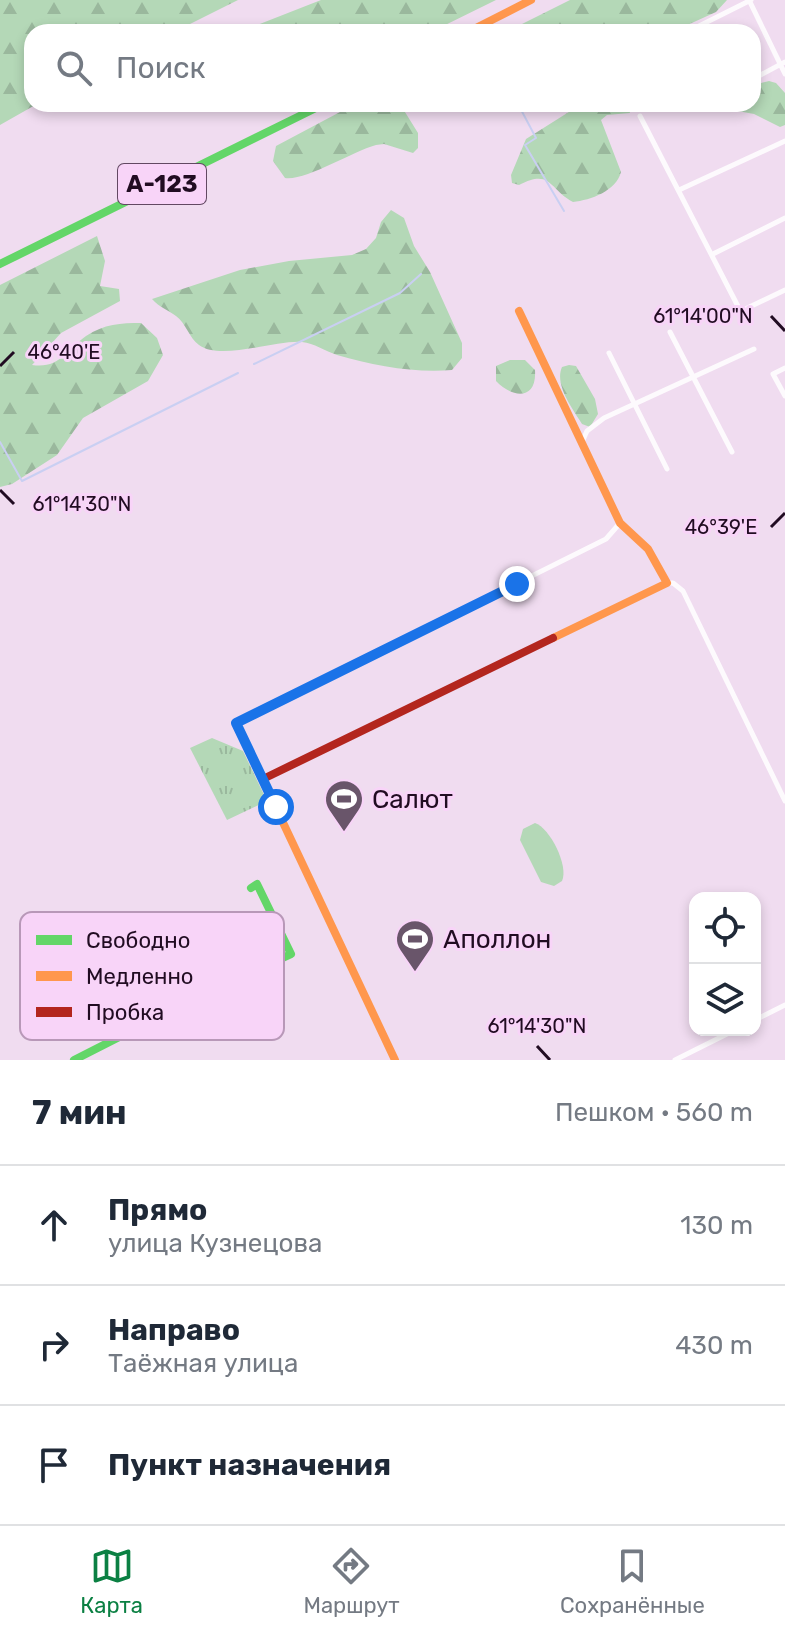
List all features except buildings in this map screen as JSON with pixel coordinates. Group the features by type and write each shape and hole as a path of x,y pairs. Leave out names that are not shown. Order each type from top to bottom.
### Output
{"street":[{"path":"484,24 531,0"},
{"path":"703,24 750,0 785,74"},
{"path":"761,75 782,63"},
{"name":"А-123","path":"0,264 308,112"},
{"path":"640,116 744,318"},
{"path":"679,190 785,141"},
{"path":"713,254 785,218"},
{"path":"741,311 785,290"},
{"path":"519,311 620,523 634,533 654,557 667,583"},
{"path":"670,332 732,452"},
{"path":"582,442 595,424 754,349"},
{"path":"609,353 667,469"},
{"path":"785,368 773,374 785,396"},
{"path":"395,1060 236,723 606,539 620,523"},
{"path":"263,779 667,583 673,583 683,591 785,801"},
{"path":"251,888 257,884 271,912"},
{"path":"284,940 291,954 284,957"},
{"path":"761,1017 785,1005"},
{"path":"675,1060 723,1036"},
{"path":"74,1060 113,1040"}],"green space":[{"path":"0,0 238,0 190,24 24,24 24,111 0,125"},
{"path":"321,0 496,0 447,24 260,24"},
{"path":"570,0 727,0 716,12 690,24 522,24"},
{"path":"761,83 776,83 785,93 785,125 780,127 743,112 761,112"},
{"path":"340,112 405,112 418,133 418,148 413,153 384,144 376,145 294,178 285,178 273,161 276,146"},
{"path":"569,112 630,113 607,115 601,120 621,172 608,189 587,199 573,202 544,179 519,185 512,183 511,175 526,139"},
{"path":"391,210 404,218 414,246 430,272 462,343 462,358 452,370 380,365 337,355 302,342 234,351 208,349 196,342 179,319 152,299 240,270 289,261 352,255 366,249 376,238 381,222"},
{"path":"97,236 105,261 100,286 119,289 120,301 61,333 32,365 56,361 93,332 126,323 141,323 157,338 163,355 148,381 83,418 57,455 12,484 0,487 0,285"},
{"path":"510,360 525,360 535,370 535,380 528,392 509,391 496,381 496,366"},
{"path":"576,366 595,399 598,414 590,427 582,424 562,389 562,367"},
{"path":"212,738 243,751 267,801 227,820 190,748"},
{"path":"535,823 547,832 563,866 562,881 554,886 541,882 520,840 523,829"}],"waterway":[{"path":"522,112 536,138 525,145 564,211"},
{"path":"254,364 400,293 421,274"},
{"path":"0,442 22,481 238,373"}],"traffic: fast":[{"path":"0,264 308,112"},
{"path":"251,888 257,884 271,912"},
{"path":"284,940 291,954 284,957"},
{"path":"74,1060 113,1040"}],"traffic: slow":[{"path":"484,24 531,0"},
{"path":"519,311 620,523 648,549 667,583 553,638"},
{"path":"236,723 395,1060"}],"traffic: jam":[{"path":"263,779 553,638"}],"place":[{"name":"Салют","path":"344,833"},
{"name":"Аполлон","path":"415,973"}],"route":[{"path":"276,807 236,723 517,584"}]}
